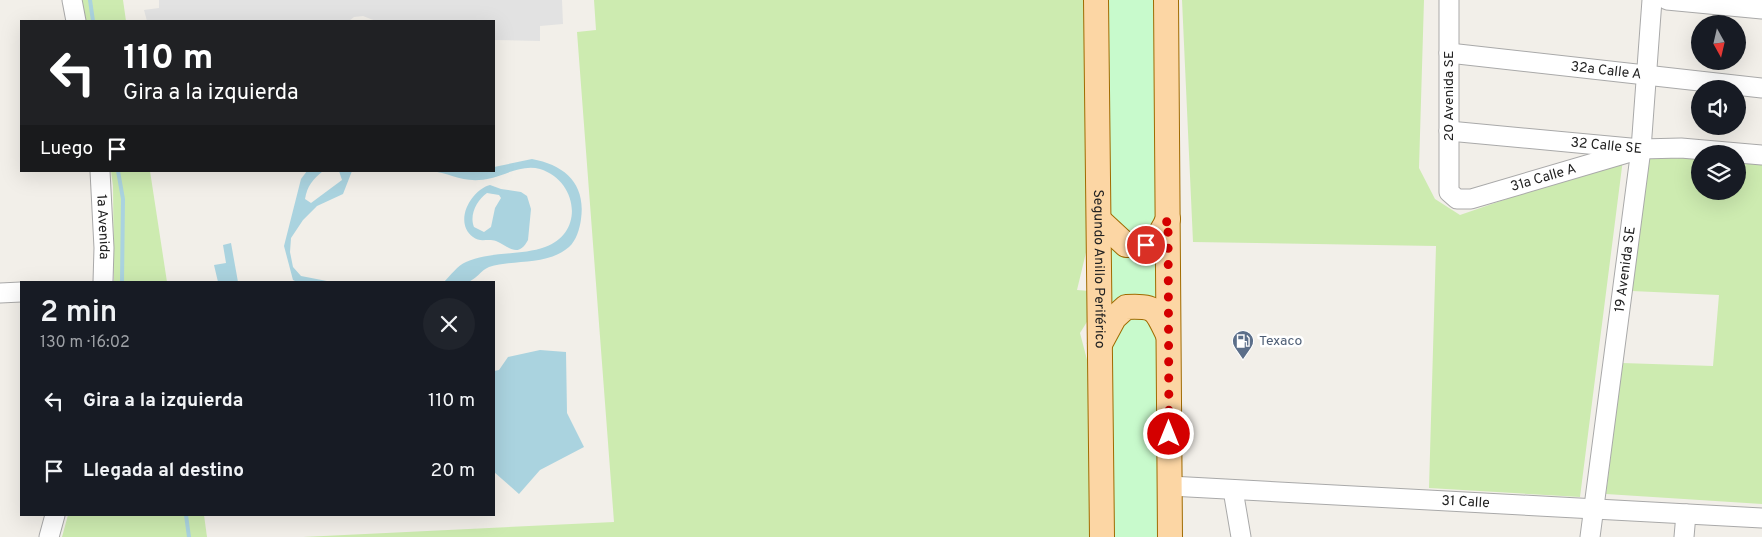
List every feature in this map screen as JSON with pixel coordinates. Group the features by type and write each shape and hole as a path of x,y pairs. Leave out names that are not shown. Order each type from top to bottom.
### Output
{"main road":[{"name":"Segundo Anillo Periférico","path":"1096,0 1102,537"},
{"path":"1166,0 1170,537"},
{"path":"1099,220 1126,245 1146,245 1160,236 1168,219"},
{"path":"1100,344 1114,318 1126,307 1148,306 1158,314 1169,336"}],"street":[{"path":"72,0 76,20"},
{"name":"20 Avenida SE","path":"1449,0 1449,192"},
{"name":"19 Avenida SE","path":"1590,537 1641,148 1652,0"},
{"path":"1667,0 1762,9"},
{"name":"32a Calle A","path":"1449,53 1762,88"},
{"name":"32 Calle SE","path":"1449,131 1641,148 1681,148 1762,155"},
{"name":"31a Calle A","path":"1449,192 1457,199 1471,199 1641,148"},
{"name":"1a Avenida","path":"100,172 104,248 103,281"},
{"path":"0,293 20,292"},
{"name":"31 Calle","path":"1170,486 1762,518"},
{"path":"1233,490 1241,537"},
{"path":"1684,537 1686,514"},
{"path":"49,537 55,516"}],"green space":[{"path":"80,0 123,0 126,20 85,20"},
{"path":"594,0 1089,0 1089,240 1077,290 1089,291 1090,317 1080,333 1091,375 1089,537 303,537 614,522 577,32 596,30"},
{"path":"1100,0 1164,0 1167,218 1145,243 1105,219"},
{"path":"1182,0 1424,0 1419,168 1435,199 1460,215 1623,159 1580,497 1429,488 1436,246 1193,242"},
{"path":"1650,154 1691,158 1691,200 1746,200 1746,163 1762,164 1762,504 1606,494 1622,363 1713,366 1719,295 1632,291"},
{"path":"111,172 150,172 167,281 114,281"},
{"path":"1167,235 1167,318 1148,304 1107,323 1108,236"},
{"path":"1144,312 1164,336 1166,537 1110,537 1111,345 1126,317"},
{"path":"68,516 204,516 207,537 62,537"}],"shaded area":[{"path":"159,0 562,0 563,24 540,26 540,41 495,40 495,20 373,20 363,16 354,17 350,20 147,20 144,10 159,8"}],"water":[{"path":"532,159 554,166 571,178 580,196 582,207 580,226 574,241 569,247 551,257 489,267 469,281 445,281 463,263 485,256 526,252 545,247 558,240 566,231 571,219 572,207 569,195 553,175 540,169 516,170 482,180 466,179 438,172 495,172 495,167"},
{"path":"306,172 322,172 313,180 307,190 305,199 311,203 342,180 339,172 352,172 343,194 317,206 303,220 291,238 290,252 293,267 301,276 327,281 293,280 284,246 301,179"},
{"path":"490,185 521,192 527,196 531,209 528,240 520,249 513,250 493,240 478,240 467,231 465,215 467,207 483,188","holes":["487,193 499,195 501,198 495,208 491,227 484,232 474,227 473,213 480,200"]},
{"path":"231,243 238,281 218,281 214,265 226,263 223,245"},
{"path":"540,350 566,352 567,413 584,447 540,470 519,494 495,473 495,371 499,370 508,357"}],"waterway":[{"path":"90,0 93,20"},
{"path":"118,172 123,199 122,281"},
{"path":"186,516 189,537"}],"place":[{"name":"Texaco","path":"1243,360"}],"route":[{"path":"1146,245 1160,236 1168,219 1169,434"}]}
